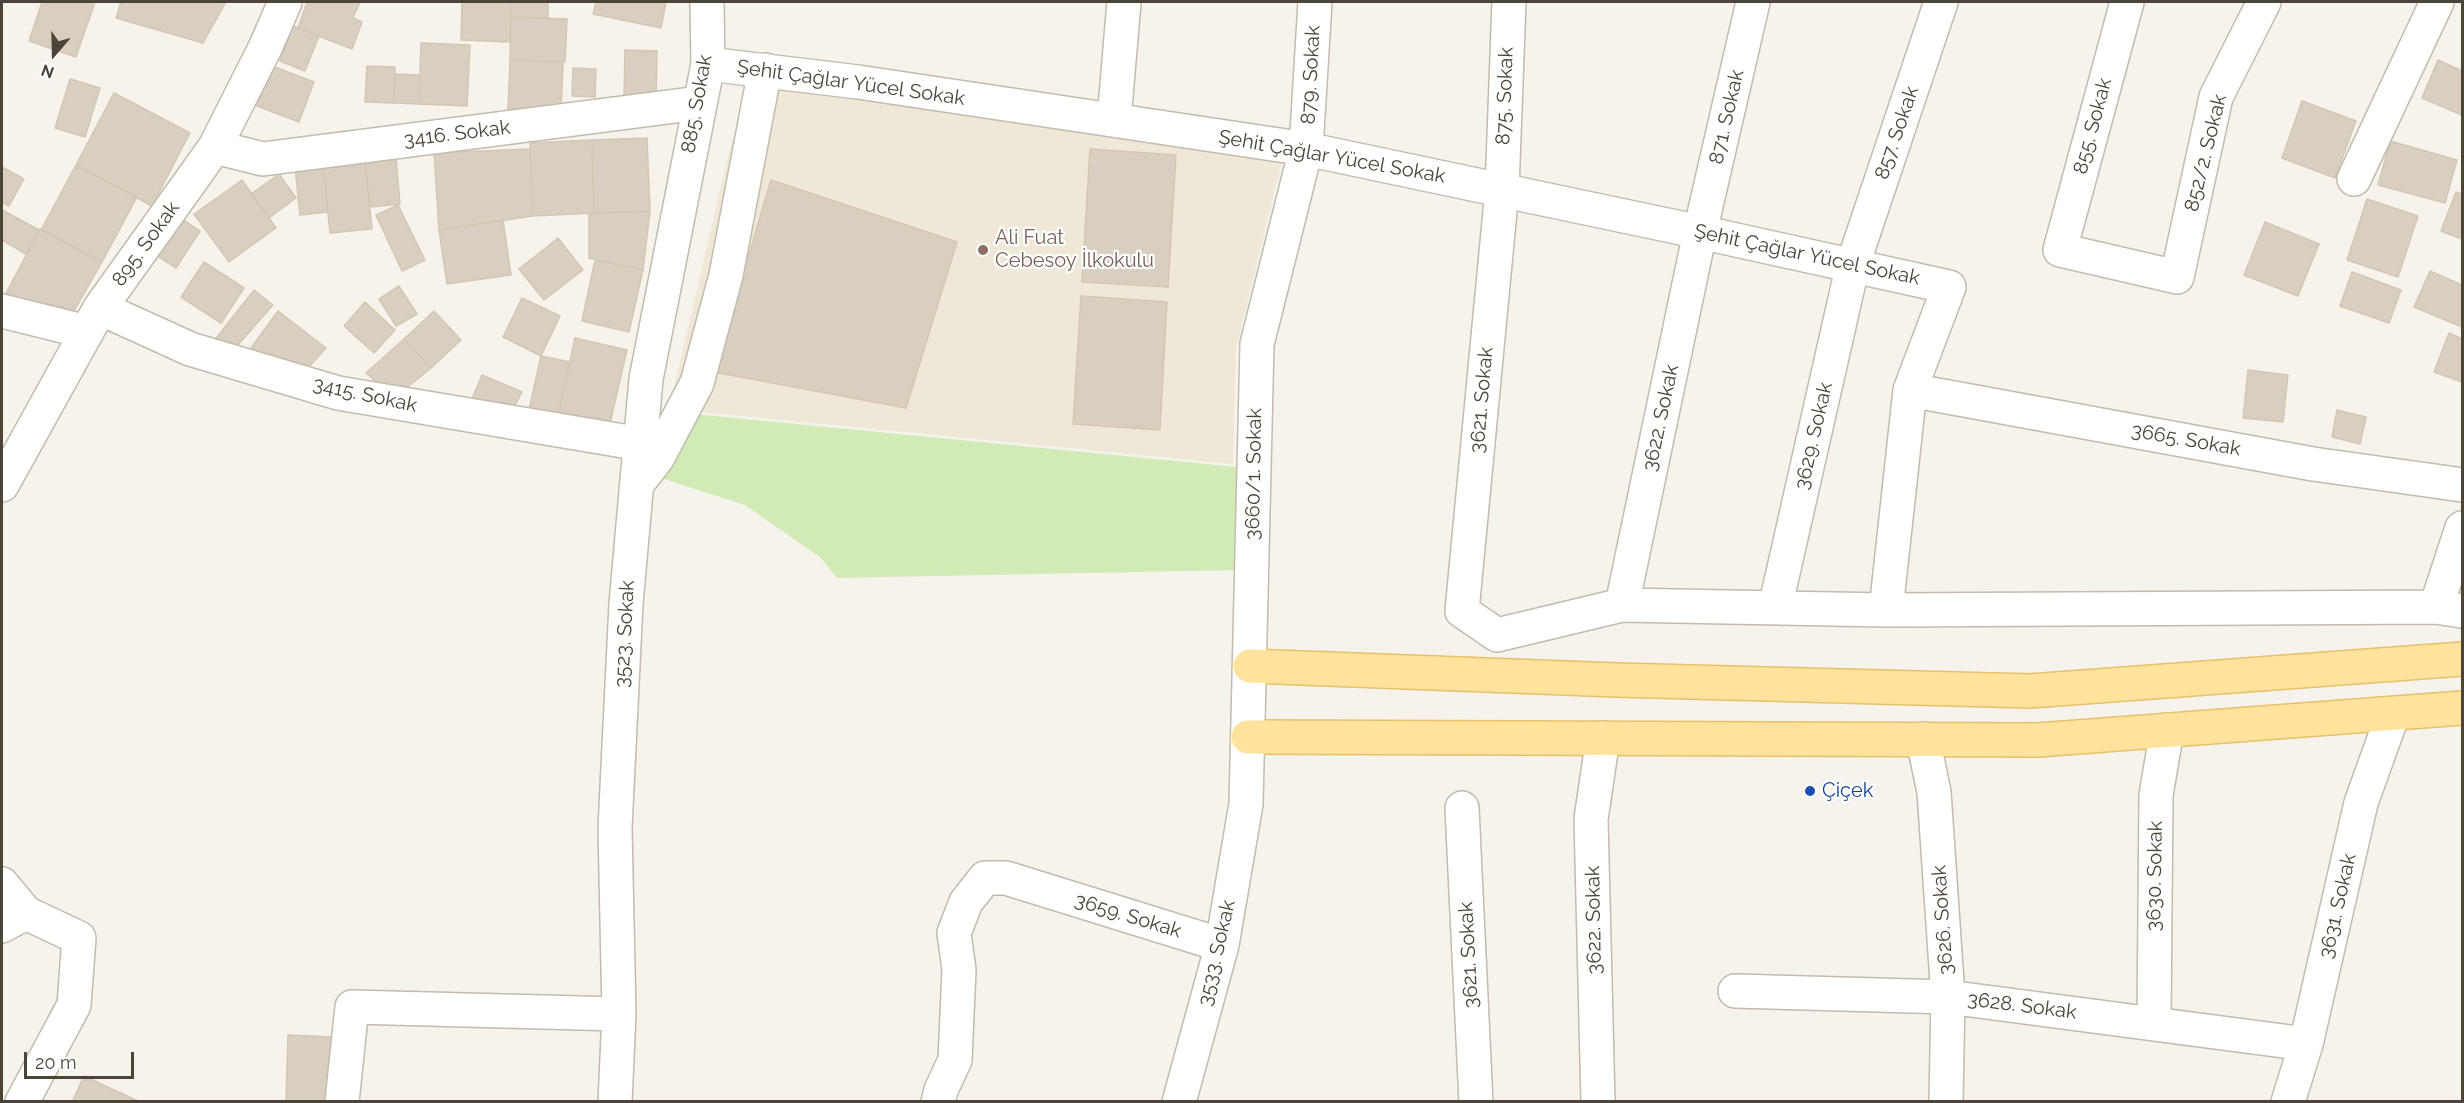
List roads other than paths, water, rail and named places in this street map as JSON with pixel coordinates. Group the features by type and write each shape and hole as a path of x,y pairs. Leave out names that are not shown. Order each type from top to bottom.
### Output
{"main road":[{"path":"1250,666 1617,680 2031,691 2463,659"},
{"path":"1248,737 2038,740 2463,708"}],"street":[{"name":"895. Sokak","path":"2,485 93,320 215,147 266,46 285,2"},
{"name":"885. Sokak","path":"685,171 708,64 707,2"},
{"path":"1114,120 1124,2"},
{"name":"879. Sokak","path":"1306,149 1315,2"},
{"name":"875. Sokak","path":"1502,190 1509,2"},
{"name":"871. Sokak","path":"1700,232 1753,2"},
{"name":"857. Sokak","path":"1853,264 1941,2"},
{"name":"855. Sokak","path":"2127,2 2060,250 2177,277"},
{"name":"852/2. Sokak","path":"2177,277 2216,97 2264,2"},
{"path":"2354,179 2437,2"},
{"name":"Şehit Çağlar Yücel Sokak","path":"708,64 765,70 1306,149 1853,264 1949,287 1910,390"},
{"path":"637,484 658,458 697,383 726,275 765,70"},
{"name":"3416. Sokak","path":"215,147 263,159 699,103"},
{"name":"3660/1. Sokak","path":"1246,804 1257,344 1306,149"},
{"name":"3523. Sokak","path":"615,1101 619,1014 615,828 626,604 646,379 685,171"},
{"name":"3621. Sokak","path":"1502,190 1462,611 1497,634 1622,605"},
{"name":"3622. Sokak","path":"1622,605 1700,232"},
{"name":"3629. Sokak","path":"1775,608 1853,264"},
{"name":"3415. Sokak","path":"2,310 93,320 338,393 641,444"},
{"path":"1886,610 1910,390"},
{"name":"3665. Sokak","path":"1910,390 2313,464 2463,485"},
{"path":"1622,605 1886,610 2449,609 2463,528"},
{"name":"3631. Sokak","path":"2288,1101 2306,1044 2361,803 2394,714"},
{"name":"3630. Sokak","path":"2154,1023 2156,795 2167,730"},
{"name":"3622. Sokak","path":"1598,1101 1591,819 1604,738"},
{"name":"3626. Sokak","path":"1923,739 1934,792 1948,997 1946,1101"},
{"name":"3533. Sokak","path":"1179,1101 1222,945 1246,804"},
{"name":"3621. Sokak","path":"1462,808 1476,1101"},
{"name":"3659. Sokak","path":"938,1101 955,1059 959,970 954,933 966,902 985,878 1006,878 1222,945"},
{"path":"2,884 14,920 80,938 75,1005 22,1101"},
{"name":"3628. Sokak","path":"1735,991 1948,997 2306,1044"},
{"path":"342,1101 352,1007 619,1014"}],"place":[{"name":"Ali Fuat Cebesoy İlkokulu","path":"983,250"},
{"name":"Çiçek","path":"1810,791"}]}
